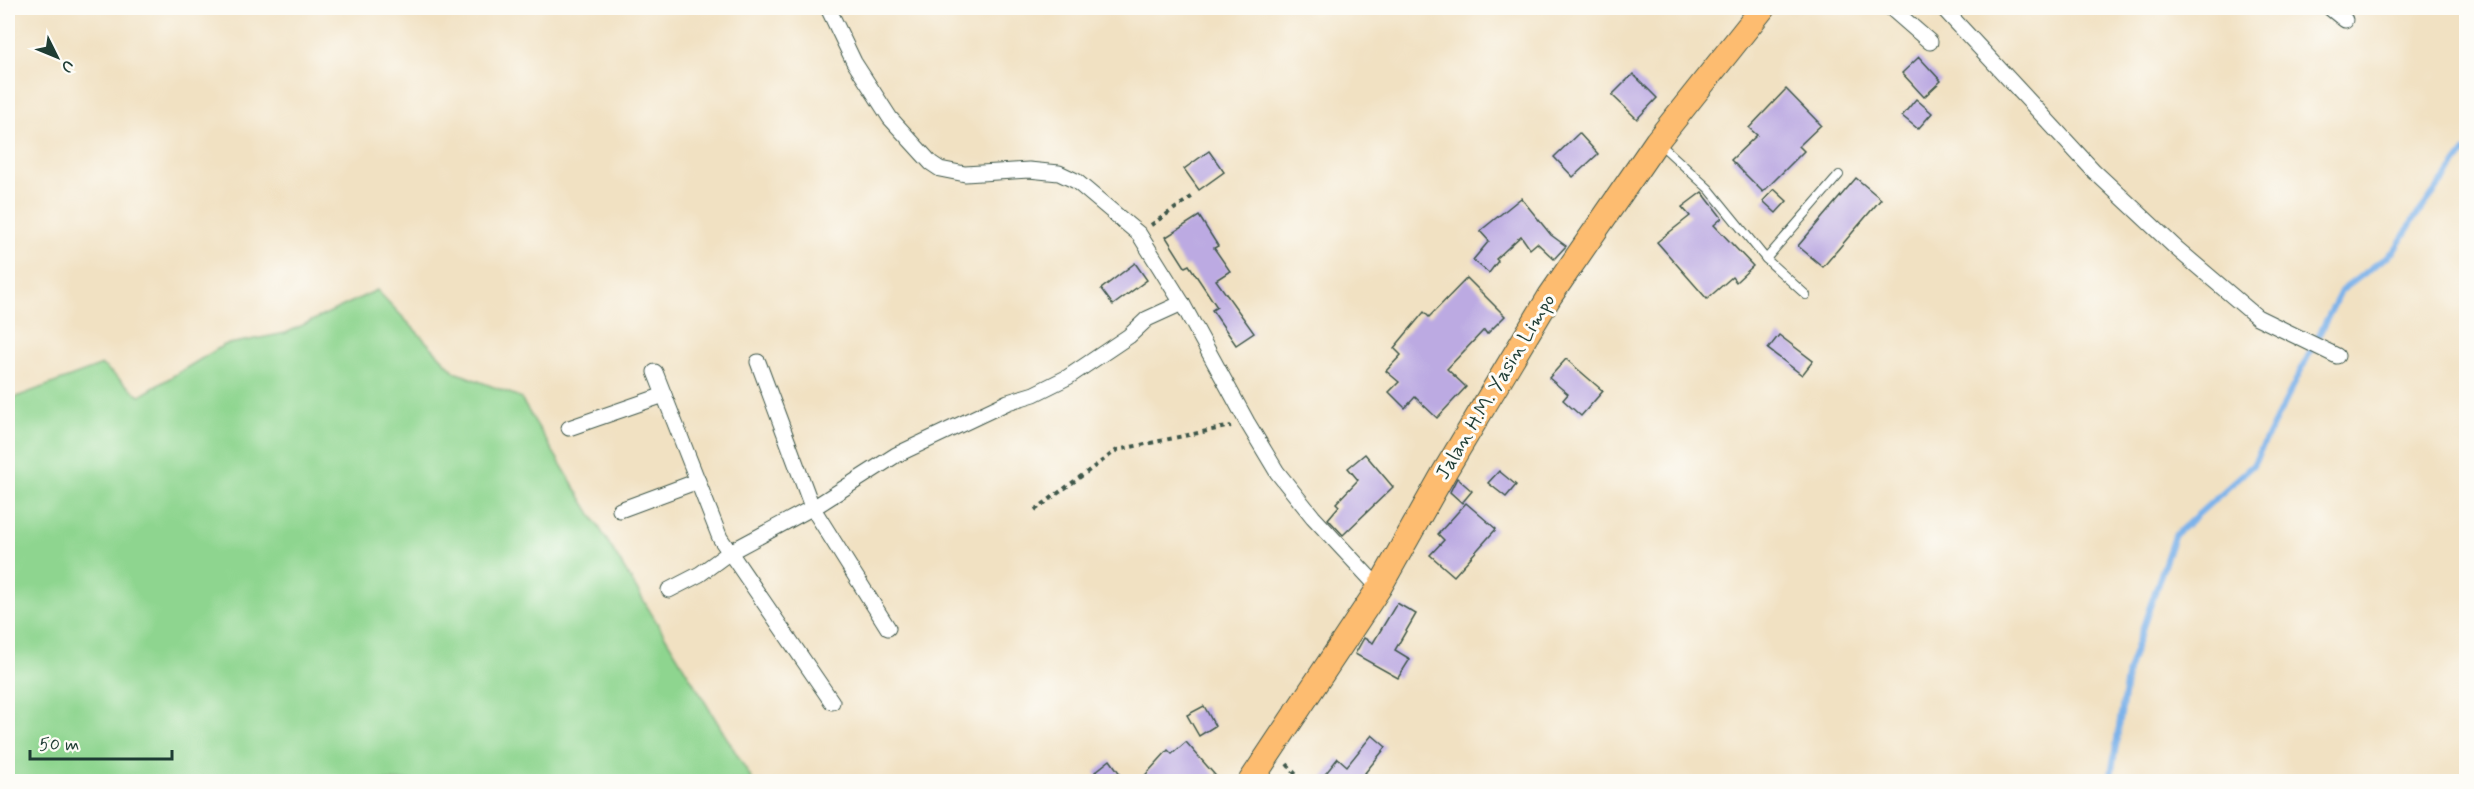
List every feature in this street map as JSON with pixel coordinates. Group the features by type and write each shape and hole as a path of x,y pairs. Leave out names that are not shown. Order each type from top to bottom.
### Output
{"main road":[{"name":"Jalan H.M. Yasin Limpo","path":"1250,782 1379,588 1445,471 1550,296 1657,141 1763,8"}],"street":[{"path":"828,8 854,62 890,118 931,163 940,169 964,174 1029,170 1059,173 1083,186 1139,234 1182,303 1277,472 1313,517 1379,588"},
{"path":"1891,8 1930,42"},
{"path":"1943,8 2094,171 2176,248 2257,317 2337,356"},
{"path":"2330,8 2345,20"},
{"path":"669,590 700,574 730,552 812,507 896,455 1008,402 1034,394 1068,377 1129,336 1147,319 1182,303"},
{"path":"758,362 812,507 888,628"},
{"path":"655,372 720,538 832,702"},
{"path":"569,428 664,395"},
{"path":"620,510 698,481"}],"lane":[{"path":"1657,141 1709,189 1766,259 1806,295"},
{"path":"1766,259 1839,175"}],"path":[{"path":"1139,234 1193,196"},
{"path":"1035,510 1117,450 1247,422"}],"green space":[{"path":"377,290 455,372 520,397 753,781 8,781 8,400 102,365 140,396 224,345 286,333"}],"building":[{"path":"1919,57 1941,81 1924,97 1902,73"},
{"path":"1633,74 1657,98 1637,119 1612,95"},
{"path":"1786,89 1821,125 1799,146 1804,151 1763,192 1731,160 1757,135 1749,128"},
{"path":"1916,99 1932,113 1918,129 1902,116"},
{"path":"1579,133 1598,154 1573,177 1554,157"},
{"path":"1209,151 1224,172 1199,190 1184,169"},
{"path":"1856,178 1881,199 1823,267 1798,246"},
{"path":"1774,189 1787,201 1776,213 1763,201"},
{"path":"1702,192 1722,218 1714,225 1753,266 1736,282 1732,277 1707,299 1657,242 1690,216 1682,207"},
{"path":"1521,198 1551,235 1566,246 1554,259 1537,243 1530,249 1521,236 1496,259 1498,261 1489,273 1473,260 1489,241 1480,231"},
{"path":"1199,216 1218,246 1214,248 1230,271 1216,280 1254,333 1236,345 1212,310 1217,307 1189,265 1185,267 1166,237"},
{"path":"1135,263 1147,280 1113,305 1101,289"},
{"path":"1467,278 1505,316 1487,334 1484,330 1447,369 1466,387 1437,418 1415,397 1405,408 1389,392 1399,382 1386,371 1401,355 1394,348 1424,312 1429,317"},
{"path":"1779,335 1813,361 1802,375 1768,349"},
{"path":"1566,359 1603,391 1581,416 1563,400 1568,394 1549,378"},
{"path":"1365,454 1393,487 1343,535 1328,519 1339,506 1336,503 1358,480 1348,468"},
{"path":"1499,471 1516,485 1506,497 1488,483"},
{"path":"1457,478 1472,491 1462,503 1450,492"},
{"path":"1466,503 1496,529 1454,576 1430,555 1444,540 1438,534"},
{"path":"1397,603 1416,614 1395,650 1410,659 1398,678 1355,654 1364,638 1373,643"},
{"path":"1204,706 1215,726 1199,736 1187,715"},
{"path":"1372,735 1386,747 1365,773 1376,782 1319,782 1338,758 1347,766"},
{"path":"1186,742 1221,782 1139,782 1168,750 1172,754"},
{"path":"1110,760 1126,782 1102,782 1095,772"}],"waterway":[{"path":"2110,782 2128,671 2174,536 2253,465 2341,291 2394,251 2414,219 2466,151"}]}
